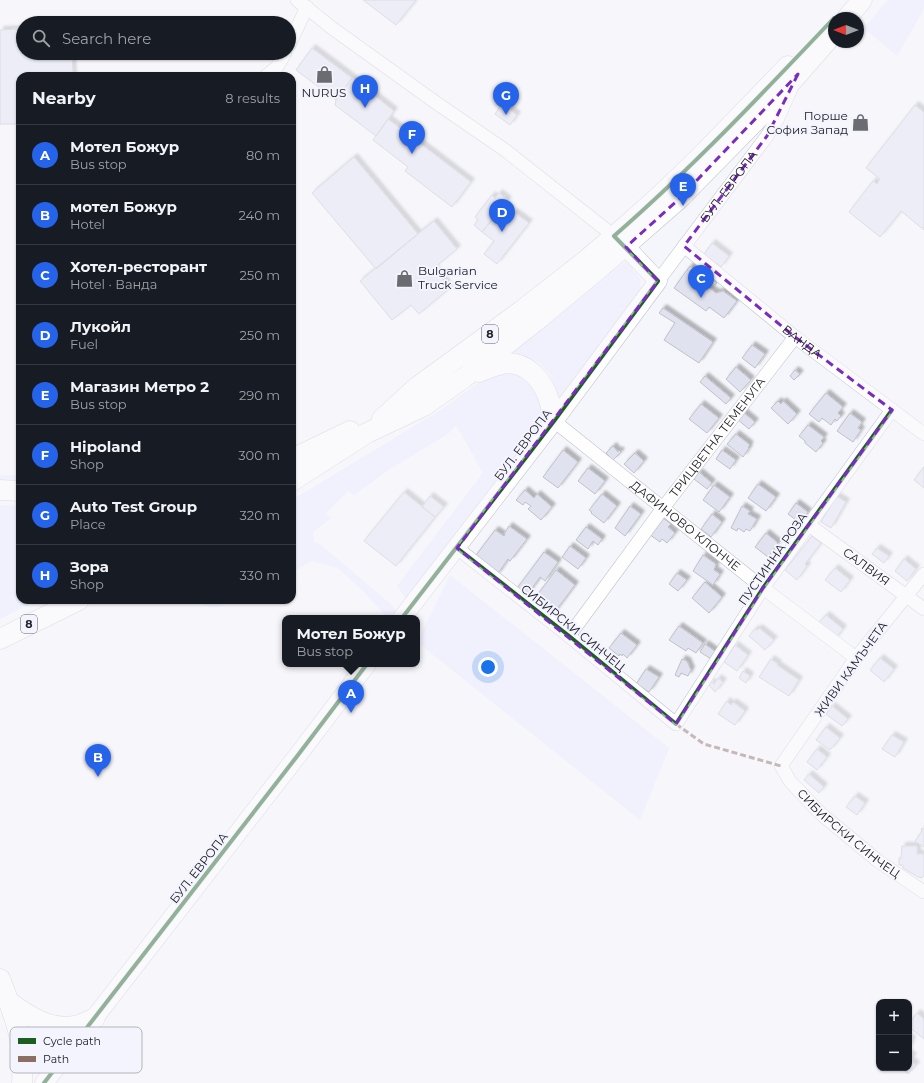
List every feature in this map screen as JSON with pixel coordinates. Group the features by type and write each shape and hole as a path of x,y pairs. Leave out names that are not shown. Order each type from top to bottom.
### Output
{"main road":[{"name":"8","path":"839,12 849,0"},
{"path":"852,12 862,0"},
{"name":"8","path":"296,478 367,433 424,406 536,321 620,241 656,199 698,159 828,24"},
{"name":"8","path":"367,433 417,387 580,266 620,241 679,199 772,104 828,40"},
{"path":"465,376 503,364 518,365 531,371 541,383 549,400 554,422"},
{"path":"296,456 388,413"},
{"path":"0,490 16,491"},
{"name":"8","path":"0,639 62,605"},
{"path":"0,979 18,1027"},
{"path":"9,1002 41,1022 56,1027 76,1026 95,1018"}],"street":[{"path":"296,23 302,4 332,28 429,98 505,150 620,241 658,281"},
{"path":"271,72 277,67 281,60"},
{"name":"БУЛ. ЕВРОПА","path":"404,615 554,422 684,246 768,136 798,74"},
{"name":"ВАНДА","path":"684,246 795,337 924,434"},
{"name":"ТРИЦВЕТНА ТЕМЕНУГА","path":"569,636 663,508 795,337"},
{"name":"ПУСТИННА РОЗА","path":"676,724 763,588 892,410"},
{"name":"ДАФИНОВО КЛОНЧЕ","path":"554,422 763,588 856,658"},
{"name":"САЛВИЯ","path":"809,525 924,609"},
{"name":"СИБИРСКИ СИНЧЕЦ","path":"457,548 569,636 676,724"},
{"name":"ЖИВИ КАМЪЧЕТА","path":"781,766 856,658 924,574"},
{"name":"БУЛ. ЕВРОПА","path":"88,1027 365,667"},
{"name":"СИБИРСКИ СИНЧЕЦ","path":"781,766 790,781 820,813 878,862 924,892"},
{"name":"БУЛ. ЕВРОПА","path":"44,1083 52,1073"}],"highlighted area":[{"path":"798,74 767,136 684,246 795,337 892,410 763,588 676,724 457,548 658,281 626,247 679,199"}],"shaded area":[{"path":"888,0 924,0 924,9 897,56 864,28"},
{"path":"626,261 640,278 641,291 560,399 550,374 538,362 514,352"},
{"path":"512,371 531,380 541,396 544,419 406,599 397,586 483,473 456,425 448,434 390,469 354,495 348,491 326,513 331,518 313,532 314,542 321,545 394,607 396,613 394,615 385,615 362,590 338,568 312,561 296,570 296,498 441,410 493,372"},
{"path":"0,475 16,476 16,485 0,484"},
{"path":"0,505 16,506 16,604 28,604 0,619"},
{"path":"450,575 669,748 640,820 420,644 420,636"},
{"path":"203,604 226,604 216,607"}],"building":[{"path":"363,0 416,0 396,25"},
{"path":"16,29 16,60 72,60 73,72 16,72 16,124 0,124 0,30"},
{"name":"NURUS","path":"312,48 352,78 336,100 296,70"},
{"path":"352,78 394,111 376,136 335,105 336,100"},
{"path":"502,104 517,115 510,125 495,114"},
{"path":"915,105 924,112 924,230 901,211 880,237 849,212 873,181 877,184 880,179 866,168"},
{"path":"388,119 471,182 452,207 405,171 408,167 373,140"},
{"path":"354,157 418,234 376,269 312,193"},
{"path":"499,193 508,200 482,232 474,225 478,220 475,217 492,195 495,198"},
{"path":"514,212 529,223 497,264 484,254 494,241 482,232 494,218 504,225"},
{"path":"434,221 457,249 434,268 450,288 419,314 411,305 392,320 360,281"},
{"path":"712,243 729,256 721,267 704,254"},
{"path":"690,266 697,271 696,277 716,293 723,291 737,301 724,318 709,307 706,311 674,288"},
{"path":"698,267 717,283 715,285 698,272"},
{"path":"663,308 713,342 699,363 664,340 675,323 659,313"},
{"path":"752,345 765,354 755,368 742,358"},
{"path":"736,367 751,380 740,392 726,379"},
{"path":"795,370 800,374 794,380 790,376"},
{"path":"705,376 731,398 726,404 700,382"},
{"path":"826,393 843,407 838,413 841,416 837,421 835,419 831,425 822,418 819,422 809,414"},
{"path":"778,401 781,404 783,401 797,414 788,424 771,408"},
{"path":"701,404 719,418 707,433 689,419"},
{"path":"743,412 755,422 749,429 737,419"},
{"path":"850,413 862,422 858,428 861,430 853,442 837,431"},
{"path":"808,425 824,437 821,441 823,443 816,452 799,436"},
{"path":"736,434 750,445 743,457 727,444"},
{"path":"613,446 618,452 619,450 621,452 613,460 606,453"},
{"path":"563,450 578,462 558,488 543,477"},
{"path":"722,450 736,460 730,469 716,459"},
{"path":"635,453 644,461 634,473 624,464"},
{"path":"924,467 924,488 914,480"},
{"path":"588,468 605,481 595,494 578,481"},
{"path":"699,472 712,483 707,489 694,479"},
{"path":"758,484 776,497 766,511 748,498"},
{"path":"714,485 730,497 719,512 703,500"},
{"path":"525,490 534,498 537,494 552,507 541,520 528,509 531,506 525,502 523,505 516,500"},
{"path":"404,492 435,517 396,566 364,541"},
{"path":"602,494 617,506 604,523 589,510"},
{"path":"430,496 444,507 435,517 422,507"},
{"path":"836,496 846,502 831,528 821,522"},
{"path":"796,503 808,512 800,523 788,514"},
{"path":"630,506 641,514 625,536 615,528"},
{"path":"742,506 750,511 748,514 757,519 750,531 746,529 744,532 738,528 737,531 731,528"},
{"path":"712,514 722,522 711,537 701,529"},
{"path":"662,517 671,524 668,527 675,533 667,543 662,539 660,542 649,534"},
{"path":"509,526 527,539 510,561 508,559 497,575 474,558 495,530 504,536"},
{"path":"586,527 602,539 598,545 593,541 588,549 576,540"},
{"path":"766,533 778,543 768,557 755,547"},
{"path":"812,536 821,543 805,564 807,566 797,580 785,570"},
{"path":"570,546 586,558 578,569 562,557"},
{"path":"877,548 889,556 884,563 872,554"},
{"path":"544,552 558,562 545,581 540,577 525,598 515,591"},
{"path":"703,555 716,564 714,570 720,574 713,585 693,571"},
{"path":"904,559 916,569 907,581 895,571"},
{"path":"835,568 850,580 841,592 825,580"},
{"path":"556,570 575,585 551,617 532,602"},
{"path":"677,573 687,580 678,591 669,584"},
{"path":"705,582 722,597 709,613 692,598"},
{"path":"826,615 843,629 835,639 817,625"},
{"path":"679,626 703,643 696,653 688,648 686,651 669,640"},
{"path":"759,628 774,640 765,650 749,636 755,629 757,630"},
{"path":"621,633 637,645 627,658 623,654 622,656 620,654 619,656 609,648"},
{"path":"705,644 716,652 711,659 700,652"},
{"path":"735,645 748,655 737,671 724,662"},
{"path":"880,658 894,669 884,682 870,670"},
{"path":"682,659 687,661 691,670 688,676 681,673 679,677 675,675"},
{"path":"771,659 799,680 789,696 759,677"},
{"path":"646,669 659,677 649,692 636,684"},
{"path":"743,671 750,676 746,683 739,678"},
{"path":"718,678 723,682 715,692 709,685 711,682 714,684"},
{"path":"727,701 731,705 733,702 745,711 735,725 718,714"},
{"path":"832,706 848,719 842,726 826,714"},
{"path":"826,727 840,738 830,750 816,740"},
{"path":"892,735 904,742 895,757 882,749"},
{"path":"817,749 827,757 817,770 807,762"},
{"path":"809,774 824,787 819,793 804,780"},
{"path":"855,796 865,803 857,815 846,807"},
{"path":"922,828 924,829 924,847 915,841 922,831"},
{"path":"902,846 917,846 917,854 924,854 924,876 922,878 903,868 903,865 899,865"},
{"path":"917,1013 924,1019 924,1039 912,1029 912,1019"},
{"path":"912,1062 916,1065 912,1070"}],"marked path":[{"path":"676,724 704,744 781,766"}],"cycle path":[{"path":"404,615 554,421 658,281 614,236 699,157 828,24"},
{"path":"457,548 569,636 676,724 763,588 892,410"},
{"path":"87,1027 365,667"},
{"path":"44,1083 52,1073"}],"place":[{"name":"NURUS","path":"324,74"},
{"name":"Зора","path":"365,108"},
{"name":"Auto Test Group","path":"506,115"},
{"name":"Порше София Запад","path":"861,123"},
{"name":"Hipoland","path":"412,154"},
{"name":"Магазин Метро 2","path":"683,206"},
{"name":"Лукойл","path":"502,232"},
{"name":"Bulgarian Truck Service","path":"405,278"},
{"name":"Хотел-ресторант","path":"701,298"},
{"name":"Мотел Божур","path":"351,713"},
{"name":"мотел Божур","path":"98,777"}]}
